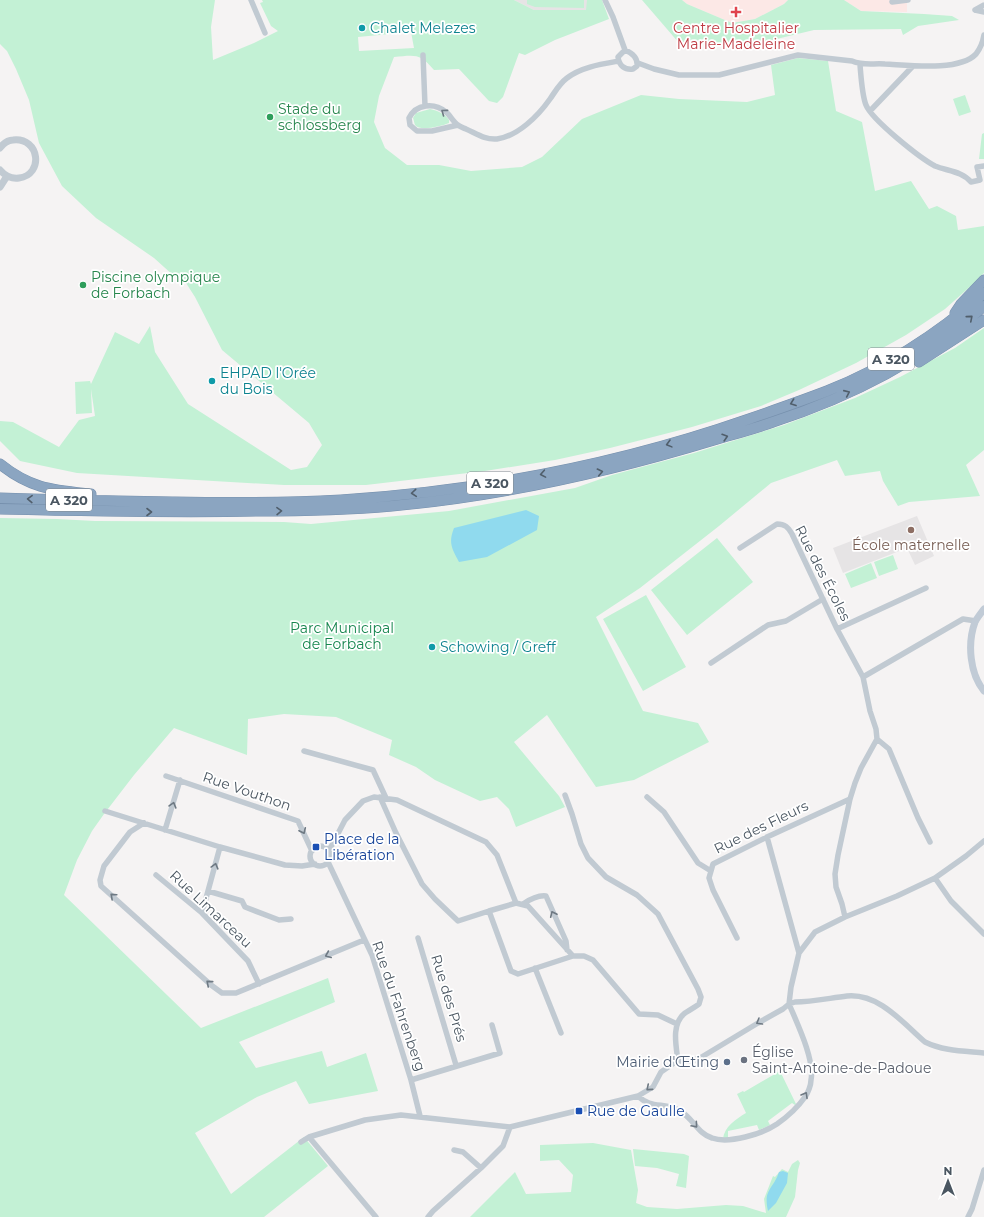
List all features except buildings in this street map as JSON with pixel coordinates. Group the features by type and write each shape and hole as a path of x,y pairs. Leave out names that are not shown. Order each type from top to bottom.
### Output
{"highway":[{"path":"950,321 960,304 984,280"},
{"name":"A 320","path":"0,498 245,503 340,500 430,492 558,472 697,437 829,390 878,367 918,343 950,321 984,293"},
{"name":"A 320","path":"0,509 110,512 190,512 349,509 430,502 499,492 615,469 774,422 814,408 890,372 961,326 984,306"},
{"path":"890,372 917,363 984,320"},
{"path":"0,464 30,484 56,491 108,496 139,502"}],"main road":[{"path":"984,609 976,621 971,647 975,676 984,691"}],"street":[{"path":"251,0 265,33"},
{"path":"892,2 908,0"},
{"path":"606,2 625,50 634,55 638,63 654,69 679,75 719,75 798,55 852,61 860,65 884,64 927,67 960,63 975,55 984,35"},
{"path":"984,5 975,10 984,12"},
{"path":"625,50 618,57 621,66 628,70 634,69 638,63"},
{"path":"423,55 425,106"},
{"path":"458,126 432,131 418,131 410,124 409,118 415,110 425,106 433,106 446,112 458,126 477,136 497,139 507,136 527,124 541,111 559,85 566,78 584,69 619,61"},
{"path":"860,65 866,104 870,111 883,125 929,162 941,168 966,176 971,182 980,180 977,167 984,166"},
{"path":"870,111 913,66"},
{"path":"0,170 7,176 22,178 29,174 35,163 35,154 26,141 19,139 10,140 1,145"},
{"path":"0,187 7,176"},
{"name":"Rue des Écoles","path":"740,548 777,524 783,524 787,527 792,534 837,629 863,677 870,711 876,729 877,739"},
{"path":"837,629 926,588"},
{"path":"711,663 768,625 786,621 823,599"},
{"path":"863,677 964,619 976,621"},
{"path":"845,917 836,887 835,874 850,799 861,768 877,739 889,750 930,842"},
{"path":"304,751 373,770 396,832 422,884 458,921 516,903 523,904 528,906 573,956"},
{"name":"Rue Vouthon","path":"166,776 298,821 312,851"},
{"path":"166,830 180,780"},
{"path":"565,795 581,844 588,858 606,877 637,895 658,914 698,988 701,997 699,1004 685,1013 677,1024 676,1047 678,1061"},
{"path":"328,850 345,820 363,801 374,797 397,800 486,842 497,855 516,903"},
{"path":"648,797 664,812 698,863 711,871"},
{"name":"Rue des Fleurs","path":"737,938 713,890 709,878 713,864 767,837 850,799"},
{"path":"105,811 220,847 285,865 302,866 315,864 322,866 328,862 330,855 328,850 324,847 319,846 312,851 311,859 315,864"},
{"path":"144,823 130,832 104,866 100,880 101,886 211,985 222,993 236,993 364,940"},
{"path":"767,837 799,953"},
{"path":"638,1096 648,1104 671,1106 682,1112 688,1116 700,1131 712,1138 727,1140 741,1138 776,1125 806,1096 812,1079 812,1063 789,1004 791,987 799,953 815,932 845,917 898,896 935,878 984,841"},
{"path":"202,913 220,847"},
{"name":"Rue du Fahrenberg","path":"328,862 372,955 411,1080 420,1116"},
{"name":"Rue Limarceau","path":"156,875 202,913 248,961 259,984"},
{"path":"935,878 951,901 984,934"},
{"path":"208,891 242,901 245,907 279,920 291,919"},
{"path":"523,904 536,897 546,896 566,941 567,950"},
{"path":"489,911 511,971 518,974 573,956 584,956 593,960 638,1014 658,1015 677,1024"},
{"name":"Rue des Prés","path":"418,938 456,1065"},
{"path":"535,968 561,1033"},
{"path":"301,1142 309,1137 365,1120 402,1115 420,1116 445,1121 510,1127 638,1096 652,1087 661,1072 678,1061 690,1061 700,1058 784,1009 789,1004 795,1002 848,996 866,998 886,1008 925,1042 931,1045 953,1050 984,1053"},
{"path":"411,1080 456,1065 500,1053 492,1025"},
{"path":"428,1217 432,1211 481,1168 503,1146 510,1127"},
{"path":"309,1137 376,1217"},
{"path":"454,1150 463,1152 481,1168"},
{"path":"968,1217 972,1209 984,1170"}],"shaded area":[{"path":"514,0 587,0 587,10 534,10"},
{"name":"Centre Hospitalier Marie-Madeleine","path":"682,0 788,0 784,4 755,19 732,23 687,4"},
{"path":"844,0 907,0 907,12 861,11"},
{"path":"917,516 934,556 915,565 907,548 843,573 833,548"}],"green space":[{"path":"0,0 215,0 211,27 213,60 278,31 271,26 260,3 263,2 262,0 514,0 534,10 586,10 587,0 602,0 609,19 555,40 525,55 519,53 503,97 497,103 489,101 459,69 434,70 429,64 417,56 394,57 379,96 374,122 385,148 407,165 439,165 471,171 522,167 542,157 582,119 641,95 679,99 747,102 775,95 771,65 798,58 828,61 836,111 862,122 875,191 911,181 929,209 937,206 956,216 958,230 984,226 984,273 945,309 906,335 856,363 799,390 761,406 692,427 610,448 555,460 485,471 366,485 284,485 77,473 20,461 0,441 0,421 13,422 59,447 79,420 95,416 91,389 92,413 76,414 75,382 90,381 91,384 115,332 139,344 150,326 155,352 188,404 291,470 307,467 322,445 309,423 222,350 195,297 186,283 174,276 154,258 96,218 62,186 39,143 29,100 16,69 7,51 0,44","holes":["411,32 414,48 359,51 358,37"]},
{"path":"527,0 584,0 584,8 535,7 527,4"},
{"path":"642,0 682,0 687,4 732,23 755,19 784,4 788,0 844,0 861,11 952,16 959,20 918,26 903,35 901,29 814,30 756,44 679,43"},
{"path":"965,95 971,112 959,116 953,99"},
{"path":"430,109 443,114 449,120 449,123 426,128 421,128 415,125 413,118 416,113"},
{"path":"984,133 984,159 979,159 982,134"},
{"name":"Parc Municipal de Forbach","path":"984,328 984,450 966,465 980,496 909,502 898,506 883,481 880,471 845,476 837,460 771,483 640,588 596,617 643,711 698,723 709,742 634,780 596,787 547,715 514,742 559,796 565,807 516,827 509,809 497,797 480,801 435,780 416,767 389,755 392,740 336,717 284,714 248,719 247,755 174,728 134,775 92,831 77,860 64,895 201,1028 328,978 335,1002 239,1042 256,1068 322,1051 327,1067 366,1053 378,1091 309,1104 296,1081 257,1097 195,1133 231,1194 304,1137 328,1166 264,1217 0,1217 0,518 95,521 284,522 311,524 449,511 575,488 612,475 694,453 784,425 855,398 900,377 955,348"},
{"path":"717,538 753,582 687,635 651,590"},
{"path":"893,555 898,569 879,576 874,562"},
{"path":"871,563 877,578 851,588 845,574"},
{"path":"646,595 686,667 643,691 603,619"},
{"path":"780,1071 796,1104 795,1105 792,1103 768,1121 770,1125 759,1130 757,1125 728,1131 728,1140 723,1139 728,1127 746,1113 737,1094 743,1091 744,1092"},
{"path":"593,1143 631,1150 638,1190 636,1203 647,1207 677,1209 726,1205 743,1206 766,1213 764,1199 773,1176 775,1177 782,1169 788,1172 792,1164 798,1160 800,1163 795,1197 786,1217 470,1217 515,1172 526,1194 571,1192 573,1175 559,1160 540,1161 540,1145"},
{"path":"633,1149 684,1154 689,1156 686,1188 676,1186 679,1174 657,1168 635,1166"}],"water":[{"path":"526,510 539,516 537,530 487,557 459,562 454,553 451,542 454,528"},
{"path":"783,1171 788,1173 787,1183 776,1203 768,1211 767,1198 769,1190 779,1172"}],"place":[{"name":"Centre Hospitalier Marie-Madeleine","path":"736,12"},
{"name":"Chalet Melezes","path":"362,28"},
{"name":"Stade du schlossberg","path":"270,117"},
{"name":"Piscine olympique de Forbach","path":"83,285"},
{"name":"EHPAD l'Orée du Bois","path":"212,381"},
{"name":"École maternelle","path":"911,530"},
{"name":"Schowing / Greff","path":"432,647"},
{"name":"Place de la Libération","path":"316,847"},
{"name":"Église Saint-Antoine-de-Padoue","path":"744,1060"},
{"name":"Mairie d'Œting","path":"727,1062"},
{"name":"Rue de Gaulle","path":"579,1111"}]}
